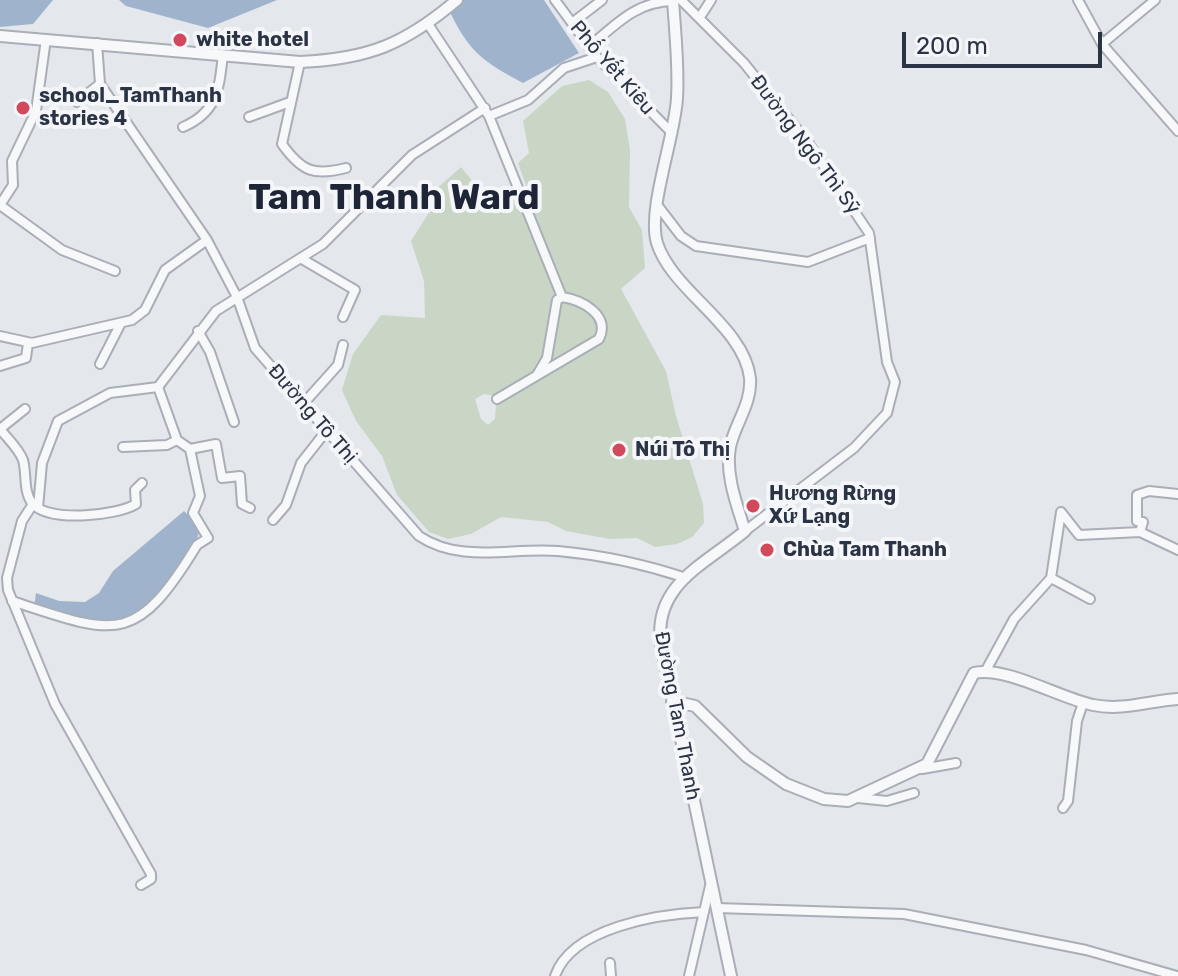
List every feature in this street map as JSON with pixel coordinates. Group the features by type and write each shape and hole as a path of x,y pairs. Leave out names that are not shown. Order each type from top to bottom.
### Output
{"street":[{"path":"0,36 300,62 371,53 401,42 457,0"},
{"path":"572,23 602,0"},
{"path":"589,47 638,8 651,2 676,0 677,99 658,206 657,241 663,255 734,342 748,367 748,402 732,441 729,459 745,531"},
{"name":"Đường Ngô Thì Sỹ","path":"676,0 700,17 809,144 870,238 887,362 895,378 894,397 887,413 854,448 745,531"},
{"path":"700,17 711,0"},
{"path":"1078,0 1102,44 1178,131"},
{"path":"1102,44 1155,0"},
{"name":"Phố Yết Kiêu","path":"561,2 597,57 672,133"},
{"path":"428,24 487,112 562,297"},
{"path":"46,39 36,111 12,161 13,185 0,205 62,250 115,271"},
{"path":"77,102 100,84 97,43"},
{"path":"183,127 203,115 217,98 223,55"},
{"path":"141,885 151,879 151,874 55,704 12,601 7,578 22,521 35,506 42,463 58,421 110,393 158,387 216,311 302,259 338,231 412,155 487,112 528,100 564,68 597,57"},
{"path":"300,62 281,138 286,149 310,171 321,174 346,168"},
{"name":"Đường Tô Thị","path":"100,84 207,240 237,297 255,348 419,536 446,550 584,554 643,564 686,578"},
{"path":"249,117 290,102"},
{"path":"658,206 681,236 696,246 808,262 870,238"},
{"path":"0,336 28,343 120,325 145,310 165,270 207,240"},
{"path":"302,259 355,290 343,317"},
{"path":"497,399 534,379 593,346 601,336 603,327 599,317 577,300 562,297 557,300 547,358 534,379"},
{"path":"100,364 120,325"},
{"path":"198,331 210,352 234,422"},
{"path":"0,366 26,358 28,343"},
{"path":"304,403 338,365 343,345"},
{"path":"12,601 106,628 127,623 149,612 197,545 209,536 193,513 200,496 190,449 177,440 158,387"},
{"path":"25,409 0,429 22,458 28,495 35,506 64,514 114,513 136,504 135,490 142,483"},
{"path":"273,520 286,505 301,463 327,430"},
{"path":"123,447 167,445 177,440"},
{"path":"190,449 216,444 222,478 240,476 242,504 250,508"},
{"path":"1140,532 1143,522 1137,521 1138,494 1160,491 1178,494"},
{"path":"985,672 1014,619 1051,578 1061,512 1074,532 1087,537 1140,532 1178,550"},
{"name":"Đường Tam Thanh","path":"731,976 672,701 659,620 665,599 686,578 745,531"},
{"path":"1051,578 1090,599"},
{"path":"922,769 956,711 971,675 985,672 1083,703 1119,709 1178,699"},
{"path":"672,701 695,706 747,757 786,784 837,802 858,798 922,769 956,763"},
{"path":"1063,808 1068,801 1077,721 1083,703"},
{"path":"858,798 887,801 914,793"},
{"path":"689,976 710,886"},
{"path":"717,908 904,914 1086,950 1177,976"},
{"path":"555,976 558,967 585,940 665,914 704,912"},
{"path":"610,963 611,976"}],"green space":[{"path":"589,80 608,92 625,119 630,150 629,207 642,230 645,268 621,289 666,371 676,416 703,504 704,523 692,537 677,544 655,547 637,538 610,539 566,531 548,522 501,517 471,534 448,539 429,532 397,495 382,456 356,421 342,390 353,354 381,315 425,318 424,281 411,241 430,211 425,199 461,167 478,188 515,196 526,185 518,163 529,153 523,121 562,86","holes":["484,394 491,395 496,403 495,419 488,425 481,419 475,399"]}],"water":[{"path":"0,0 53,0 33,24 0,27"},
{"path":"119,0 277,0 208,28 126,6"},
{"path":"462,0 544,0 579,53 523,83 497,68 470,46 449,10"},
{"path":"184,511 200,527 191,550 160,592 130,617 99,621 34,607 36,593 59,601 85,602 99,593 113,571"}],"place":[{"name":"white hotel","path":"180,40"},
{"name":"school_TamThanh stories 4","path":"23,108"},
{"name":"Núi Tô Thị","path":"619,450"},
{"name":"Hương Rừng Xứ Lạng","path":"753,506"},
{"name":"Chùa Tam Thanh","path":"767,550"}],"district":[{"name":"Tam Thanh Ward","path":"394,199"}]}
